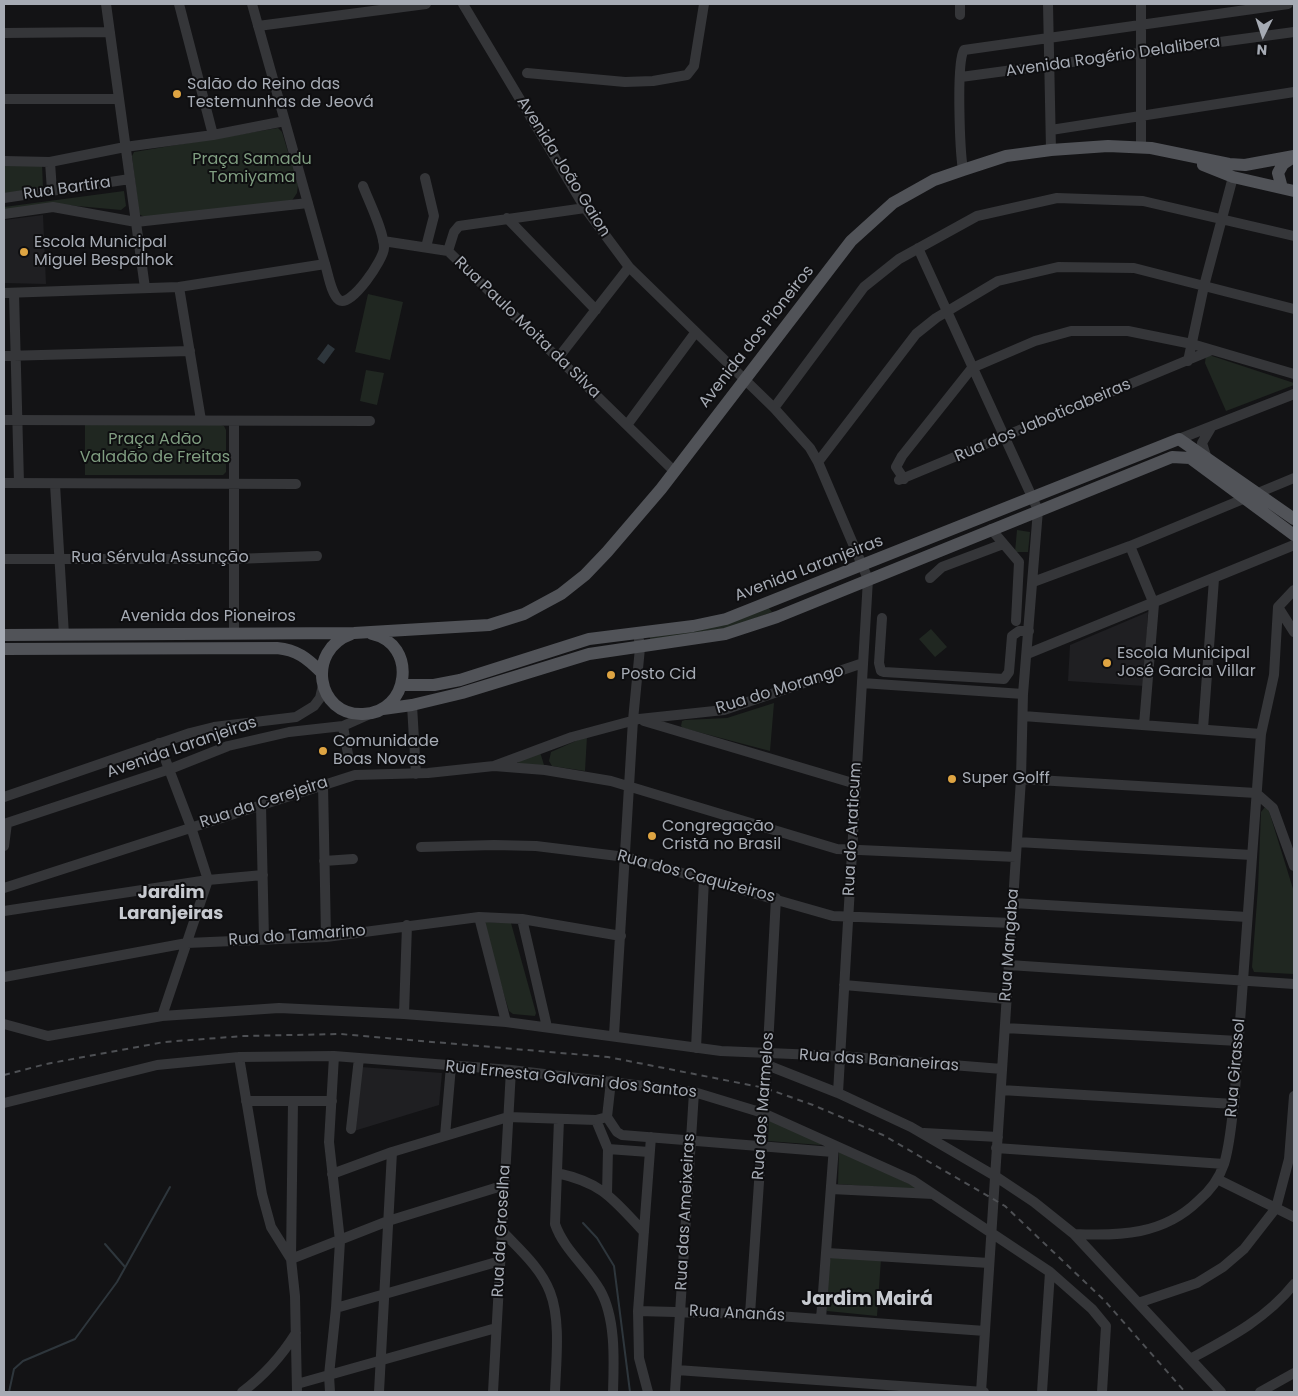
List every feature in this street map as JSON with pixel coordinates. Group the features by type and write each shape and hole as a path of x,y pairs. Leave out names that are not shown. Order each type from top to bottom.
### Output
{"main road":[{"name":"Avenida dos Pioneiros","path":"4,635 359,633 489,625 524,614 561,594 585,575 607,552 674,472 851,241 893,203 934,180 1006,156 1051,150 1108,146 1141,148 1172,153"},
{"path":"1172,153 1229,164 1245,165 1294,156"},
{"path":"1172,153 1234,177 1288,189"},
{"path":"1288,189 1278,173 1283,164 1294,156"},
{"path":"1234,177 1245,165"},
{"path":"1179,439 1294,519"},
{"name":"Avenida Laranjeiras","path":"378,711 412,705 484,687 589,654 725,634 777,617 991,529 1035,504 1179,439"},
{"name":"Avenida Laranjeiras","path":"402,685 434,685 460,680 589,639 693,626 726,619 862,566 1172,457 1190,458 1243,499"},
{"path":"1243,499 1294,536"},
{"path":"398,651 401,642 412,630"},
{"path":"359,633 383,638 398,651 403,668 402,685 395,698 378,711 352,713 342,709 331,699 323,685 321,672 328,651 334,643 359,633"},
{"name":"Avenida dos Pioneiros","path":"4,649 293,649 310,661 321,672"}],"street":[{"path":"106,4 145,288"},
{"path":"179,4 213,135"},
{"path":"252,4 325,264 338,299 343,301 351,299 370,276 384,252 383,241 363,186"},
{"path":"258,26 426,4"},
{"name":"Avenida João Gaion","path":"463,4 585,208 629,268 774,408 810,448 818,462"},
{"path":"527,73 625,82 653,81 687,75 694,66 704,4"},
{"path":"960,4 960,15"},
{"path":"1048,4 1051,150"},
{"path":"1141,4 1141,148"},
{"name":"Avenida Rogério Delalibera","path":"1288,4 964,50 962,54 961,77 1294,32"},
{"path":"4,32 110,32"},
{"path":"961,77 960,150 962,170"},
{"path":"1051,130 1294,92"},
{"path":"4,99 119,99"},
{"path":"4,161 50,162 126,147 213,135 285,121"},
{"path":"50,162 52,191"},
{"path":"1188,361 1204,286 1234,177"},
{"path":"425,178 434,216 426,247"},
{"name":"Rua Bartira","path":"4,198 130,179"},
{"path":"774,408 864,287 889,266 977,216 1057,198 1144,200 1294,236"},
{"name":"Rua Bartira","path":"4,214 53,207 136,222 308,203"},
{"path":"448,252 454,232 459,226 585,208"},
{"path":"507,218 596,310"},
{"name":"Rua Paulo Moita da Silva","path":"383,241 448,252 674,472"},
{"path":"918,248 1035,504"},
{"path":"18,483 16,356 9,293 179,287 325,264"},
{"path":"818,462 896,358 920,330 946,311 998,281 1058,267 1134,268 1294,309"},
{"path":"558,358 629,268"},
{"path":"179,287 201,420"},
{"path":"972,368 1035,341 1071,331 1128,331 1192,344 1294,374"},
{"path":"627,426 695,333"},
{"name":"Rua dos Jaboticabeiras","path":"972,368 902,456 896,467 901,480 1212,350"},
{"path":"4,356 190,351"},
{"name":"Avenida Laranjeiras","path":"1179,439 1294,394"},
{"path":"4,420 370,421"},
{"path":"234,421 234,633"},
{"path":"1207,459 1202,443 1212,426"},
{"name":"Rua do Araticum","path":"818,462 868,580 838,1093"},
{"path":"1033,582 1130,546 1294,478"},
{"path":"4,483 296,484"},
{"path":"55,484 64,635"},
{"name":"Rua Mangaba","path":"980,1392 1021,779 1023,694 1033,582 1035,504"},
{"path":"991,529 1019,562 1016,621"},
{"path":"930,578 942,568 1003,544"},
{"path":"1027,654 1154,604 1294,545"},
{"path":"1130,546 1154,604 1144,725"},
{"name":"Rua Sérvula Assunção","path":"4,559 234,559 317,556"},
{"path":"1203,729 1214,579"},
{"path":"1294,590 1278,608 1294,632"},
{"name":"Rua Girassol","path":"1074,1234 1109,1236 1155,1229 1188,1212 1217,1179 1224,1164 1234,1104 1261,734 1274,675 1278,608"},
{"path":"882,618 879,663 880,669 884,672 1004,679 1009,672 1012,636 1019,631 1029,631"},
{"path":"614,1035 636,720 640,648 637,632"},
{"name":"Rua do Morango","path":"494,766 549,744 636,720 724,710 863,664"},
{"path":"862,683 1023,694"},
{"name":"Avenida Laranjeiras","path":"4,797 159,743 214,727 296,717 314,706 320,698 323,685"},
{"path":"412,705 416,774"},
{"name":"Avenida Laranjeiras","path":"5,823 170,769 228,746 258,737 343,726 378,711"},
{"path":"1023,716 1261,734"},
{"path":"636,720 856,784"},
{"path":"343,726 349,760"},
{"path":"159,743 191,826 208,880 162,1016"},
{"name":"Rua da Cerejeira","path":"4,888 191,826 355,775 416,774 494,766 545,770 611,781 837,849 853,848 1016,857"},
{"path":"1021,779 1256,793 1272,808 1294,866"},
{"path":"323,784 326,937"},
{"path":"261,805 264,939"},
{"path":"4,846 5,823"},
{"path":"1017,842 1252,855"},
{"name":"Rua dos Caquizeiros","path":"421,847 536,846 626,857 776,898 821,914 1012,923"},
{"path":"324,861 353,859"},
{"path":"4,911 208,880 263,875"},
{"path":"696,1048 704,879"},
{"name":"Rua dos Marmelos","path":"750,1314 768,1054 776,898"},
{"path":"1013,903 1247,917"},
{"path":"479,918 506,1022"},
{"name":"Rua do Tamarino","path":"4,977 187,943 326,937 408,925 479,918 522,919 621,936"},
{"path":"522,919 546,1027"},
{"path":"404,1014 408,925"},
{"path":"1009,965 1243,979 1294,984"},
{"path":"844,985 1007,999"},
{"name":"Rua das Bananeiras","path":"4,1024 48,1036 162,1016 279,1008 404,1014 506,1022 614,1035 696,1048 768,1054 840,1056 1002,1070"},
{"path":"1005,1028 1238,1041"},
{"path":"330,1392 329,1375 340,1241 329,1142 334,1056"},
{"name":"Rua Ernesta Galvani dos Santos","path":"4,1103 157,1066 239,1057 334,1056 511,1070 694,1092 763,1113 834,1148 912,1180 1050,1272 1092,1309 1106,1326 1102,1392"},
{"path":"239,1057 271,1228 291,1259"},
{"path":"351,1129 359,1058"},
{"path":"767,1065 838,1093 922,1133 1034,1202 1074,1234 1221,1392"},
{"path":"445,1136 451,1066"},
{"name":"Rua da Groselha","path":"493,1392 511,1070"},
{"path":"611,1082 607,1117 617,1132 622,1135 761,1146 834,1148 822,1319"},
{"path":"1000,1090 1234,1104"},
{"name":"Rua das Ameixeiras","path":"675,1392 694,1092"},
{"path":"1138,1303 1197,1283 1223,1267 1244,1249 1276,1208 1289,1159 1294,1096"},
{"path":"246,1101 332,1101"},
{"path":"293,1101 291,1259 296,1333 297,1388 329,1375 496,1328"},
{"path":"332,1174 392,1152 508,1117 596,1120 607,1117"},
{"path":"559,1119 555,1224 559,1236 601,1291 614,1344 613,1392"},
{"path":"596,1120 608,1149 607,1194"},
{"path":"922,1133 998,1137"},
{"path":"648,1392 639,1358 638,1311 651,1137"},
{"path":"996,1148 1224,1164"},
{"path":"608,1149 649,1152"},
{"path":"379,1392 392,1152"},
{"path":"557,1173 583,1179 607,1194 644,1232"},
{"path":"1217,1179 1294,1217"},
{"path":"291,1259 388,1221 504,1185"},
{"path":"831,1189 935,1194"},
{"path":"502,1231 529,1259 550,1292 557,1334 555,1392"},
{"path":"827,1253 989,1263"},
{"path":"336,1308 500,1261"},
{"path":"1042,1392 1050,1272"},
{"path":"1190,1359 1249,1326 1274,1306 1294,1284"},
{"name":"Rua Ananás","path":"638,1311 750,1314 984,1331"},
{"path":"242,1392 259,1380 279,1359 296,1333"},
{"path":"677,1370 984,1392"},
{"path":"1260,1392 1294,1374"},
{"path":"259,1380 259,1392"}],"shaded area":[{"name":"Escola Municipal Miguel Bespalhok","path":"43,215 46,284 4,283 4,220"},
{"path":"328,344 335,349 324,364 317,359"},
{"name":"Escola Municipal José Garcia Villar","path":"1148,612 1144,686 1068,681 1070,645"},
{"path":"361,1067 442,1073 439,1105 354,1131"}],"green space":[{"name":"Praça Samadu Tomiyama","path":"278,128 282,132 298,185 297,193 291,202 144,217 139,214 132,156 134,152"},
{"path":"4,164 42,164 43,188 4,194"},
{"path":"124,191 126,206 121,210 55,204 4,210 4,207"},
{"path":"368,294 403,302 390,360 355,352"},
{"path":"1206,354 1294,383 1294,385 1226,411 1205,363"},
{"path":"366,370 384,373 377,405 360,401"},
{"name":"Praça Adão Valadão de Freitas","path":"85,423 216,423 224,426 226,430 226,472 223,475 85,475"},
{"path":"1017,530 1030,532 1028,552 1015,552"},
{"path":"768,607 772,612 732,627 651,640 648,635"},
{"path":"931,629 947,647 935,657 919,639"},
{"path":"774,703 770,751 681,726 682,721 685,720 727,718"},
{"path":"587,736 585,771 552,766 549,761 551,752"},
{"path":"540,752 544,765 519,765 518,762"},
{"path":"1265,807 1268,808 1294,892 1294,974 1254,972 1252,967 1261,812"},
{"path":"486,922 511,923 536,1013 535,1016 513,1014 509,1011 483,926"},
{"path":"769,1119 822,1144 768,1141"},
{"path":"839,1150 922,1190 838,1184"},
{"path":"832,1257 881,1259 877,1316 827,1311 825,1307 830,1260"}],"waterway":[{"path":"9,1392 14,1369 23,1361 75,1339 117,1282 170,1187"},
{"path":"583,1223 597,1238 614,1266 630,1392"},
{"path":"105,1244 125,1267"}],"railway":[{"path":"4,1075 46,1064 164,1042 244,1036 340,1034 608,1057 765,1088 813,1105 883,1135 1005,1206 1105,1301 1185,1392"}],"place":[{"name":"Salão do Reino das Testemunhas de Jeová","path":"177,94"},
{"name":"Escola Municipal Miguel Bespalhok","path":"24,252"},
{"name":"Escola Municipal José Garcia Villar","path":"1107,663"},
{"name":"Posto Cid","path":"611,675"},
{"name":"Comunidade Boas Novas","path":"323,751"},
{"name":"Super Golff","path":"952,779"},
{"name":"Congregação Cristã no Brasil","path":"652,836"}],"district":[{"name":"Jardim Laranjeiras","path":"171,903"},
{"name":"Jardim Mairá","path":"867,1300"}]}
